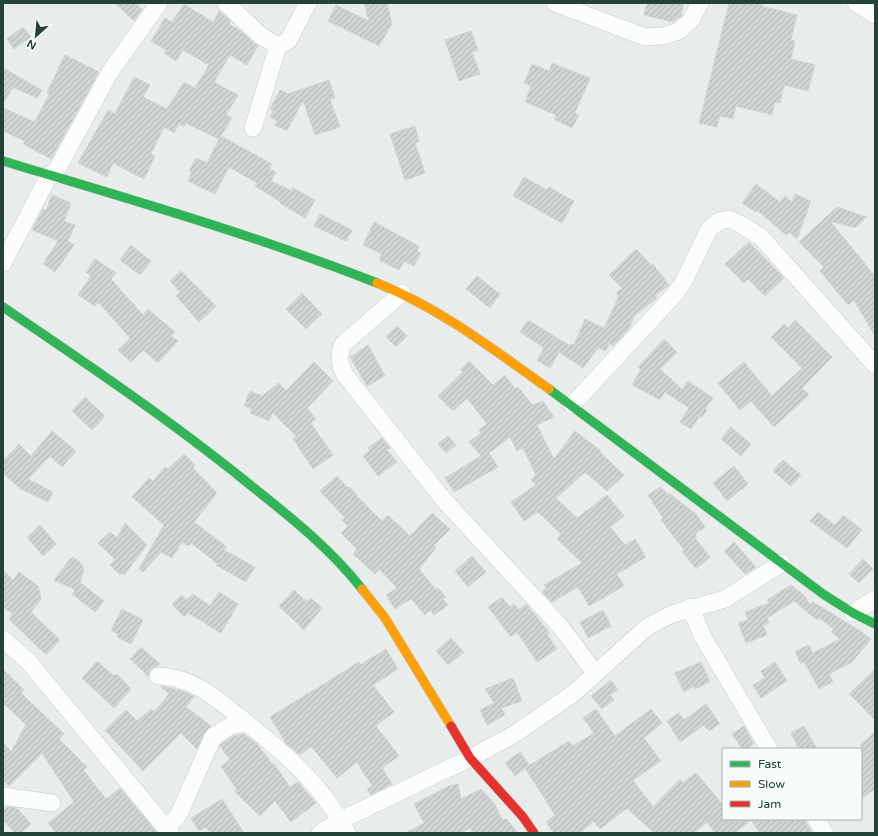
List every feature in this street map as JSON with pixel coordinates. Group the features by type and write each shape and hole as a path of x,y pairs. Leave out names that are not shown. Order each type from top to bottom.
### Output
{"street":[{"path":"3,262 110,72 159,3"},
{"path":"226,3 261,36 278,46"},
{"path":"253,128 278,46 288,41 308,3"},
{"path":"555,3 645,37 663,36 679,31 691,20 700,3"},
{"path":"856,3 875,16"},
{"path":"3,161 222,227 329,264 402,293 465,329 572,405 782,563 853,613 875,624"},
{"path":"572,405 675,294 684,281 709,229 719,222 729,220 742,225 762,237 875,365"},
{"path":"402,293 343,344 339,353 339,363 345,375 443,499 560,626 595,673"},
{"path":"3,307 154,410 202,446 299,524 350,574 385,618 470,758 523,817 534,833"},
{"path":"320,833 344,826 513,735 574,693 647,627 672,614 724,599 782,563"},
{"path":"853,613 875,599"},
{"path":"690,608 703,637 769,748"},
{"path":"3,640 28,661 169,831 179,814 213,737 230,726 247,723"},
{"path":"158,676 176,677 187,681 231,709 276,746 305,774 344,826"},
{"path":"3,796 52,802"},
{"path":"817,820 825,833"}],"building":[{"path":"115,3 136,3 142,9 134,21"},
{"path":"364,3 387,3 392,24 379,46 328,21 336,5 369,21"},
{"path":"647,3 684,3 681,16 673,22 644,15"},
{"path":"729,3 762,3 762,6 797,15 791,40 795,41 791,59 815,65 808,91 784,85 780,103 775,102 772,115 736,106 733,119 720,116 717,127 699,123"},
{"path":"184,4 213,22 219,11 231,21 229,24 241,31 258,46 247,65 230,55 214,82 238,95 226,115 232,118 221,136 272,164 269,169 276,172 271,181 292,191 293,188 315,200 305,218 255,186 257,183 229,167 215,194 188,181 192,172 189,171 196,158 207,163 219,139 186,123 184,127 179,124 174,133 164,127 151,154 155,156 144,179 113,163 107,177 78,163 108,110 115,114 134,77 150,85 143,97 167,109 184,82 195,88 209,65 183,50 176,61 164,53 166,50 151,41 165,18 172,22"},
{"path":"23,27 31,37 14,49 7,39"},
{"path":"471,31 478,50 472,52 480,74 459,81 445,40"},
{"path":"65,55 99,72 51,159 23,144 25,141 3,131 3,108 35,122 49,95 47,92"},
{"path":"552,63 590,78 575,113 579,115 572,128 554,119 556,115 525,102 531,86 524,83 532,64 549,71"},
{"path":"3,68 42,90 37,98 13,87 3,104"},
{"path":"329,80 335,98 330,99 340,127 315,135 303,100 287,131 275,125 277,121 270,117 273,111 270,109 280,90 288,94"},
{"path":"415,126 419,141 415,143 425,173 405,180 390,134"},
{"path":"524,177 547,190 549,187 574,201 562,223 513,196"},
{"path":"756,184 780,202 785,196 792,202 795,194 811,201 797,239 789,232 786,235 757,210 756,212 742,203"},
{"path":"52,195 71,203 64,221 75,225 68,241 74,245 55,272 43,264 58,241 32,230 43,209 46,210"},
{"path":"837,207 867,217 855,228 830,221 875,276 875,336 854,300 848,305 820,271 824,267 799,242"},
{"path":"320,214 352,230 346,241 314,226"},
{"path":"374,222 419,246 417,251 421,253 414,266 404,261 399,270 379,260 382,254 363,245"},
{"path":"749,242 784,278 765,296 748,279 744,283 725,264"},
{"path":"131,245 151,261 140,275 120,260"},
{"path":"636,249 652,266 653,264 669,285 655,296 657,298 634,316 628,330 613,346 609,343 606,351 598,348 583,368 559,352 550,368 537,360 544,348 520,332 528,320 570,346 571,344 574,345 585,319 604,328 619,296 616,293 622,288 609,275"},
{"path":"95,259 116,273 111,279 143,315 148,309 175,332 171,336 178,341 158,363 143,350 131,362 118,350 130,338 98,302 95,306 78,295 91,276 86,272"},
{"path":"181,271 216,306 199,322 176,296 180,292 170,281"},
{"path":"477,276 500,294 490,308 466,289"},
{"path":"302,293 322,314 306,329 286,309"},
{"path":"795,320 832,357 802,388 809,395 774,427 751,401 740,410 718,383 744,362 772,396 802,368 771,337 784,324 788,328"},
{"path":"397,326 407,336 396,347 386,337"},
{"path":"664,339 677,352 660,369 682,389 688,381 713,398 705,409 707,411 702,417 700,416 691,429 680,422 689,408 665,392 660,400 632,385 641,369 638,367"},
{"path":"368,345 385,376 367,386 350,357"},
{"path":"469,361 493,385 505,375 515,389 518,387 532,405 543,401 554,417 537,425 554,459 575,431 601,451 600,452 624,475 607,491 585,472 556,498 577,518 607,495 624,516 610,527 625,545 635,539 646,557 617,574 624,586 589,606 578,587 552,602 542,592 546,588 544,585 582,563 557,539 561,534 538,512 524,521 511,502 536,485 531,480 536,475 523,448 517,451 510,437 489,453 498,467 454,492 445,478 481,456 469,442 481,433 479,430 487,424 467,398 453,411 438,396 463,372 460,370"},
{"path":"314,362 333,381 307,408 316,419 311,423 333,455 313,469 293,439 296,436 273,413 269,421 250,413 252,409 244,406 250,391 262,396 279,383 286,391"},
{"path":"85,397 105,416 92,430 72,411"},
{"path":"731,427 751,444 741,456 721,439"},
{"path":"52,431 76,451 62,467 50,456 28,479 53,492 48,502 19,488 3,473 3,461 19,444 31,456"},
{"path":"448,436 456,445 446,453 438,444"},
{"path":"382,438 390,448 387,450 397,462 378,476 363,456 370,450 368,448"},
{"path":"184,454 195,465 193,468 217,493 194,522 227,547 224,550 255,567 246,582 216,565 218,564 191,543 188,546 182,542 172,558 161,552 143,572 139,569 164,525 132,497 149,478 153,481 165,467 168,469"},
{"path":"783,460 801,475 791,486 773,471"},
{"path":"734,466 748,484 727,501 713,483"},
{"path":"337,476 348,488 350,487 382,521 388,515 410,536 432,513 450,529 434,545 436,548 419,569 436,590 438,588 446,597 443,599 448,605 434,615 430,610 425,615 411,599 395,609 386,595 397,588 379,569 375,574 353,554 357,549 341,533 348,526 342,520 345,518 320,491"},
{"path":"660,487 696,514 705,527 695,534 697,537 695,538 710,557 696,569 682,551 684,550 661,520 663,518 648,495"},
{"path":"818,512 835,525 843,515 862,530 847,548 810,521"},
{"path":"125,523 147,545 124,575 122,573 120,575 110,565 115,560 98,543 110,532 117,538"},
{"path":"40,525 56,544 43,556 27,537"},
{"path":"734,542 756,567 745,574 724,551"},
{"path":"472,556 486,572 468,587 455,571"},
{"path":"73,557 79,561 84,568 80,584 81,583 104,601 95,612 72,594 75,590 54,580"},
{"path":"863,559 873,569 859,583 849,574"},
{"path":"3,570 13,580 19,572 38,586 41,599 31,612 60,640 46,655 9,619 13,614 3,607"},
{"path":"791,585 805,596 810,605 813,602 871,639 852,662 829,674 833,682 819,689 804,662 800,663 795,651 809,645 813,653 840,639 831,632 834,629 818,617 819,619 817,620 794,601 767,618 769,623 763,625 767,635 746,643 738,623 748,620 745,612 769,603 767,600"},
{"path":"294,590 307,602 311,598 322,608 304,630 279,606"},
{"path":"219,592 238,604 221,633 188,613 184,617 172,604 182,595 186,600 193,594 210,606"},
{"path":"502,597 510,607 514,604 519,610 526,604 549,632 547,634 557,649 537,662 517,632 511,637 488,607"},
{"path":"122,609 143,620 131,644 117,637 118,634 111,630"},
{"path":"603,610 611,626 588,638 580,622"},
{"path":"451,638 464,652 448,665 436,651"},
{"path":"141,647 160,664 150,670 148,676 130,659"},
{"path":"386,649 398,669 373,685 394,712 376,726 399,756 382,768 392,784 371,795 367,789 372,786 357,762 337,778 311,746 300,755 286,743 270,717 359,662 360,665"},
{"path":"97,661 114,676 117,674 131,689 114,708 82,678"},
{"path":"701,662 710,682 695,689 694,686 684,692 675,673"},
{"path":"775,662 787,681 761,698 753,685 765,678 761,671"},
{"path":"3,669 24,690 21,693 64,734 59,739 87,767 83,770 106,799 120,788 157,833 56,833 48,823 74,802 42,753 9,786 3,780 3,742 11,752 26,725 3,703"},
{"path":"875,669 875,720 849,694"},
{"path":"513,678 522,701 501,708 505,715 487,725 480,710 494,703 485,689"},
{"path":"611,680 618,690 610,695 614,700 602,709 591,696"},
{"path":"160,686 180,690 192,695 194,697 186,707 211,726 204,733 197,749 181,733 143,771 105,730 126,710 137,721 151,709 154,712 169,694"},
{"path":"706,704 720,724 709,731 704,725 680,742 667,721 679,713 684,720"},
{"path":"596,709 615,736 651,709 662,723 644,738 661,761 633,780 653,807 680,779 682,783 696,773 722,804 722,820 751,820 735,833 715,833 707,822 694,833 654,833 627,808 600,829 594,821 580,833 554,833 546,822 555,815 525,768 569,741 573,746 594,733 583,718"},
{"path":"744,726 754,744 748,748 741,748 732,734"},
{"path":"804,726 816,748 798,748 791,733"},
{"path":"875,732 875,789 862,798 862,748 861,744"},
{"path":"244,734 258,745 273,765 274,764 290,787 298,782 316,803 291,822 275,801 260,816 235,792 237,790 221,766 230,760 220,746 221,744 233,736"},
{"path":"520,752 529,765 515,776 505,763"},
{"path":"458,784 461,799 481,789 494,803 503,821 506,818 518,833 473,833 470,828 461,833 406,833 424,823 414,804 449,786"},
{"path":"222,799 244,833 210,833 206,827 199,831 191,818"},
{"path":"7,807 17,808 31,824 21,833 15,833 3,820 3,810"},
{"path":"751,820 805,820 812,833 760,833"}],"traffic: fast":[{"path":"3,161 238,233 377,283"},
{"path":"3,307 128,393 219,460 279,508 323,546 362,589"},
{"path":"549,389 823,594 853,613 875,624"}],"traffic: slow":[{"path":"377,283 400,293 445,317 549,389"},
{"path":"362,589 385,618 451,726"}],"traffic: jam":[{"path":"451,726 470,758 523,817 534,833"}]}
